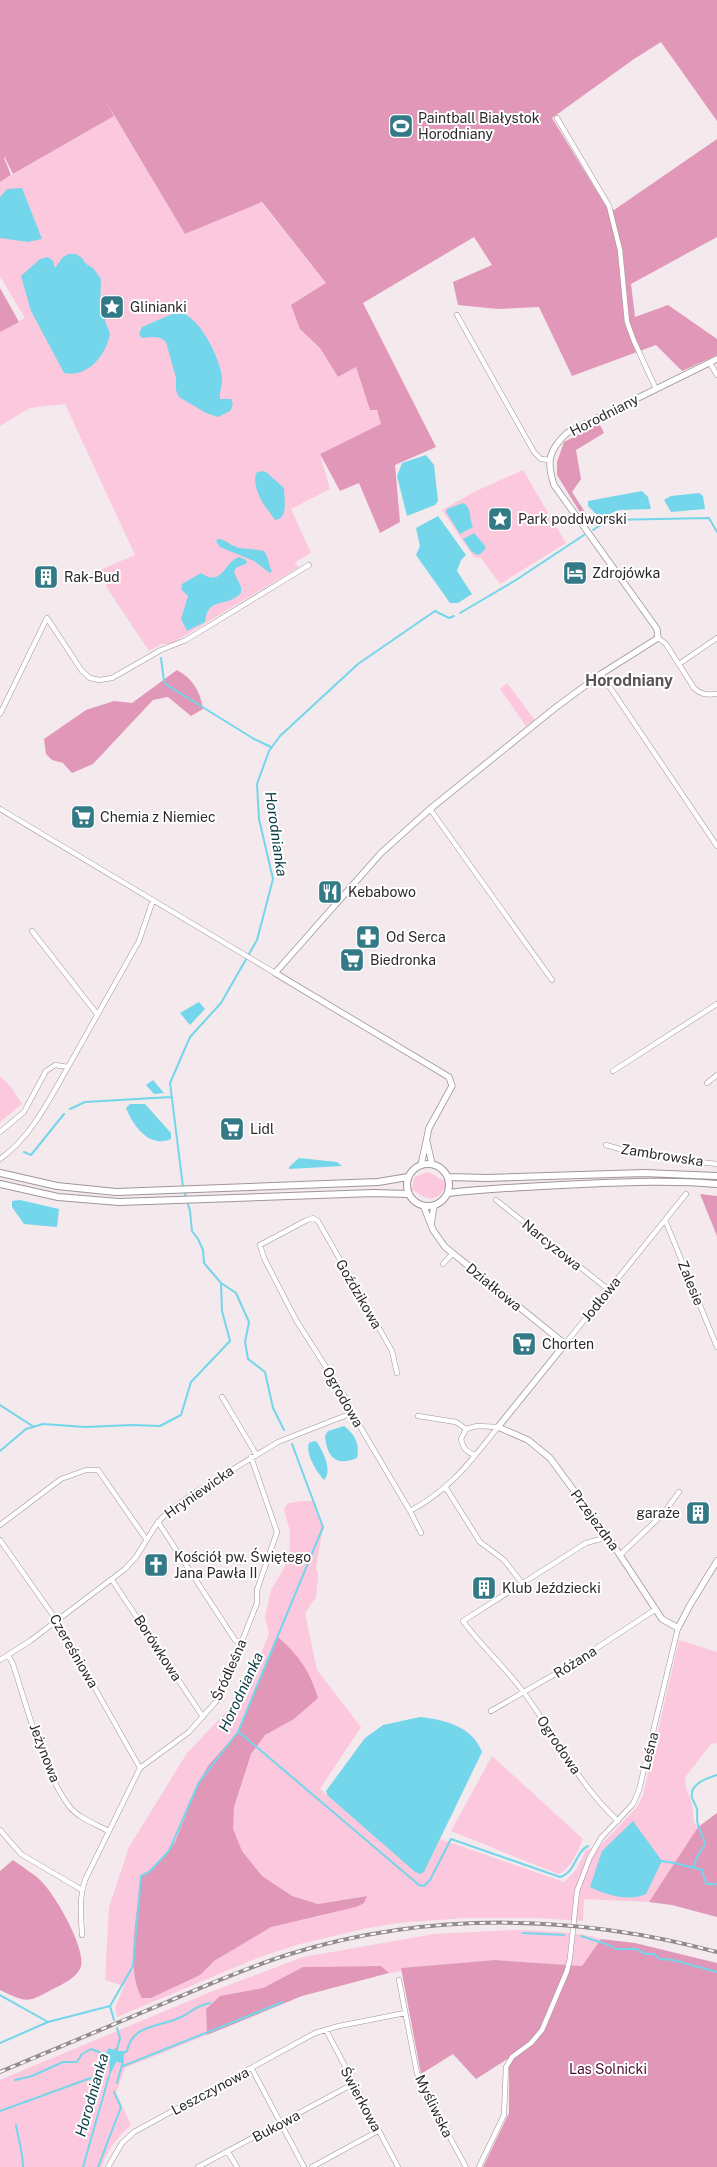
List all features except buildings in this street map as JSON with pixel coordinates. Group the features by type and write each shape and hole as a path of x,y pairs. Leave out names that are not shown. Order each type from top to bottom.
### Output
{"main road":[{"path":"432,1164 439,1167 448,1177 448,1193 442,1201 434,1206 424,1206 414,1202 408,1194 406,1189 408,1177 411,1172 421,1165 432,1164"},
{"path":"0,1173 48,1185 124,1192 378,1182 408,1177"},
{"name":"Zambrowska","path":"448,1177 487,1178 644,1173 717,1176"},
{"name":"Zambrowska","path":"448,1193 490,1188 608,1183 696,1182 717,1184"},
{"path":"0,1184 58,1197 93,1200 174,1201 374,1193 408,1194"}],"street":[{"path":"556,118 608,206 620,250 627,322 656,389"},
{"path":"457,315 534,452 541,459 550,460 550,472 554,485 657,629 658,638 666,644 699,692 706,695 717,694"},
{"name":"Horodniany","path":"550,460 553,448 567,433 717,359"},
{"path":"710,363 717,375"},
{"path":"0,714 47,618 82,671 90,678 106,680 161,650 186,640 309,565"},
{"path":"275,973 380,853 430,809 546,715 601,674 658,638"},
{"path":"679,664 717,638"},
{"path":"601,674 717,846"},
{"path":"430,809 552,980"},
{"path":"0,810 449,1076 452,1086 429,1128 421,1165"},
{"path":"0,1159 19,1144 35,1124 139,941 154,900"},
{"path":"32,931 97,1014"},
{"path":"613,1071 717,1004"},
{"path":"0,1132 24,1112 46,1071 55,1065 68,1067"},
{"path":"707,1083 717,1076"},
{"path":"426,1139 432,1164"},
{"name":"Zambrowska","path":"606,1145 641,1155 717,1164"},
{"name":"Jodłowa","path":"446,1488 466,1469 475,1455 686,1194"},
{"name":"Narcyzowa","path":"496,1200 609,1290"},
{"name":"Działkowa","path":"424,1206 438,1238 453,1253 565,1344"},
{"path":"431,1224 434,1206"},
{"name":"Ogrodowa","path":"313,1218 260,1245 264,1258 296,1320 347,1400 352,1413 421,1533"},
{"name":"Goździkowa","path":"313,1218 318,1221 392,1351 397,1374"},
{"name":"Zalesie","path":"665,1220 717,1347"},
{"path":"443,1264 453,1253"},
{"path":"222,1397 256,1454"},
{"name":"Hryniewicka","path":"0,1660 58,1621 112,1580 136,1557 158,1522 169,1511 197,1491 278,1442 352,1413"},
{"path":"418,1416 456,1422 466,1429"},
{"path":"475,1455 465,1450 462,1445 460,1439 466,1429 477,1426 498,1427"},
{"name":"Przejezdna","path":"498,1427 528,1440 544,1451 608,1537 656,1610 667,1623 678,1628"},
{"name":"Śródleśna","path":"82,1935 82,1890 108,1831 140,1768 175,1744 203,1717 220,1697 257,1603 257,1590 276,1532 251,1458"},
{"path":"0,1525 61,1479 86,1470 98,1470 146,1539"},
{"path":"410,1511 446,1488 480,1542 507,1564 522,1583 586,1543 608,1537"},
{"path":"620,1555 663,1514 679,1492"},
{"path":"158,1522 235,1640 241,1643"},
{"name":"Czereśniowa","path":"0,1540 58,1621 140,1768"},
{"name":"Leśna","path":"479,2167 504,2115 506,2067 512,2057 531,2043 542,2030 566,1971 573,1933 577,1891 590,1856 598,1842 632,1804 639,1790 678,1628 717,1561"},
{"name":"Borówkowa","path":"112,1580 203,1717"},
{"name":"Ogrodowa","path":"522,1583 463,1621 479,1643 525,1693 591,1793 618,1821"},
{"name":"Różana","path":"491,1711 525,1693 656,1610"},
{"name":"Jeżynowa","path":"8,1655 13,1664 50,1773 70,1808 108,1831"},
{"path":"0,1830 11,1845 22,1854 82,1890"},
{"name":"Myśliwska","path":"399,1980 421,2084 466,2167"},
{"path":"326,2030 405,2013"},
{"name":"Leszczynowa","path":"108,2167 122,2143 134,2132 315,2033 326,2030"},
{"name":"Świerkowa","path":"326,2030 398,2167"},
{"path":"252,2069 304,2167"},
{"name":"Bukowa","path":"198,2167 353,2084"},
{"path":"312,2167 378,2131"},
{"path":"228,2152 237,2167"}],"shaded area":[{"path":"114,116 185,234 261,202 326,283 300,329 320,348 338,377 356,367 370,410 376,410 382,424 320,454 330,489 291,509 311,553 294,563 299,567 171,644 162,644 149,651 107,588 102,569 135,555 65,404 30,408 0,426 0,332 25,318 0,276 0,182"},
{"name":"Park poddworski","path":"523,470 566,543 500,584 481,558 474,557 442,510 478,490"},
{"path":"507,683 535,720 526,726 500,689"},
{"path":"0,1076 11,1087 22,1104 0,1122"},
{"path":"427,1172 446,1181 444,1190 435,1198 426,1198 411,1190 415,1177"},
{"path":"313,1501 323,1527 316,1567 318,1576 316,1597 305,1613 317,1670 361,1727 320,1789 415,1872 424,1872 440,1839 564,1882 576,1870 586,1850 600,1846 637,1807 643,1795 679,1640 717,1652 717,1743 711,1744 686,1776 685,1785 692,1804 694,1822 698,1827 649,1902 584,1899 583,1921 538,1918 465,1918 397,1923 363,1929 300,1944 257,1958 117,2017 115,2008 124,1986 105,1980 109,1907 129,1847 187,1753 247,1687 269,1634 265,1617 271,1590 289,1560 290,1531 284,1509 288,1503","holes":["366,1896 317,1917 293,1897 318,1904"]},
{"path":"492,1756 583,1839 574,1859 563,1872 558,1874 451,1831"},
{"path":"514,1930 569,1933 601,1939 582,1966 495,1960 401,1968 401,1971 389,1973 381,1966 303,1967 263,1988 220,1996 206,2009 207,2035 125,2068 116,2093 131,2125 109,2150 102,2167 0,2167 0,2080 208,1993 303,1957 434,1934"}],"green space":[{"path":"0,0 717,0 717,121 661,42 552,118 609,211 614,210 717,139 717,237 631,284 635,317 668,305 717,339 717,355 682,371 656,345 572,376 539,307 498,309 458,305 453,282 492,265 474,237 363,303 436,447 395,465 400,522 380,533 359,483 340,491 320,454 381,424 377,410 370,410 356,367 338,377 320,348 300,329 291,305 326,283 262,202 185,234 105,100 114,116 13,174 5,158 6,156 4,158 11,175 0,182"},
{"path":"0,288 19,322 0,332"},
{"path":"599,423 604,433 576,450 581,479 572,492 590,520 586,522 557,475 557,462 564,442"},
{"path":"177,670 195,686 203,709 191,716 168,697 153,700 93,764 72,773 63,763 52,760 46,754 44,739 86,710 114,701 132,703"},
{"path":"700,1194 717,1196 717,1236"},
{"path":"277,1636 291,1650 307,1671 318,1698 294,1719 265,1735 251,1754 234,1807 233,1829 242,1851 262,1876 292,1896 318,1904 367,1896 364,1903 356,1907 271,1927 214,1961 200,1975 151,1998 142,1998 137,1987 133,1956 141,1876 149,1872 169,1851 175,1842 199,1782 208,1766 237,1733"},
{"path":"717,1813 717,1917 672,1905 649,1902 698,1827"},
{"path":"13,1860 38,1878 54,1897 69,1923 80,1950 80,1969 75,1976 38,1997 27,2000 0,1990 0,1871"},
{"name":"Las Solnicki","path":"601,1939 635,1943 717,1963 717,2167 483,2167 509,2113 509,2058 476,2079 453,2054 421,2074 401,1968 495,1960 582,1966"},
{"path":"381,1966 389,1973 302,1996 207,2035 206,2009 220,1996 263,1988 303,1967"}],"water":[{"path":"22,188 42,239 28,242 0,238 0,197 7,189"},
{"path":"69,254 76,254 82,258 101,279 100,307 110,334 105,350 95,363 81,372 73,374 64,373 31,311 21,276 40,259 48,257 53,261 55,268 63,257"},
{"path":"179,311 187,315 201,329 217,358 222,376 220,399 231,399 233,405 230,411 218,417 206,413 179,397 166,342 158,337 142,338 139,334 142,327"},
{"path":"426,455 434,465 438,501 435,505 407,516 397,476 402,463"},
{"path":"266,472 284,488 285,507 279,519 275,520 258,492 255,480 256,473"},
{"path":"642,491 648,497 651,509 619,510 602,517 598,516 588,506 588,501"},
{"path":"699,493 703,496 705,509 671,512 664,500 671,496"},
{"path":"463,503 468,507 473,527 460,534 446,512 447,509"},
{"path":"438,516 466,555 461,560 457,571 472,594 458,603 450,603 416,555 420,546 416,528"},
{"path":"474,533 486,547 482,553 477,555 471,551 463,539"},
{"path":"218,539 238,548 264,551 272,571 270,573 254,561 220,547 216,541"},
{"path":"239,557 246,560 247,563 236,568 234,572 241,587 241,593 235,598 214,605 210,608 205,622 187,631 181,619 188,596 181,589 182,584 201,573 214,578"},
{"path":"199,1002 205,1009 190,1025 180,1013"},
{"path":"153,1080 164,1093 154,1094 146,1085"},
{"path":"130,1104 145,1104 171,1133 171,1139 156,1141 143,1134 133,1122 126,1108"},
{"path":"299,1158 337,1162 342,1166 289,1169"},
{"path":"20,1200 59,1209 57,1227 24,1224 12,1207 12,1201"},
{"path":"344,1426 356,1440 358,1453 357,1458 338,1461 330,1455 325,1436 328,1431"},
{"path":"317,1442 326,1461 328,1471 324,1480 310,1457 309,1443"},
{"path":"420,1717 439,1720 465,1730 472,1736 482,1752 424,1872 420,1874 415,1872 327,1795 326,1791 365,1738 383,1725"},
{"path":"633,1821 662,1861 646,1894 625,1897 603,1893 590,1887 602,1851"},
{"path":"117,2047 118,2051 127,2051 124,2054 123,2063 116,2062 109,2077 110,2055 106,2056 105,2054 109,2048 113,2050"}],"waterway":[{"name":"Horodnianka","path":"593,530 608,520 709,518 717,532"},
{"name":"Horodnianka","path":"460,613 516,580 584,535"},
{"name":"Horodnianka","path":"284,1430 273,1408 265,1372 248,1359 245,1342 249,1322 236,1293 221,1283 204,1263 203,1250 192,1231 190,1211 183,1187 170,1083 190,1037 221,1003 257,940 273,879 259,819 257,784 269,751 280,736 358,664 435,611 449,618 454,616"},
{"path":"161,658 164,681 167,685 254,739 271,747"},
{"path":"70,1109 85,1102 171,1097"},
{"path":"24,1152 31,1155 64,1114"},
{"path":"0,1451 26,1429 43,1424 85,1427 160,1426 181,1415 191,1382 230,1341 222,1311 221,1283"},
{"path":"0,1405 34,1427"},
{"name":"Horodnianka","path":"114,2020 110,2006 133,1966 141,1876 149,1872 169,1851 199,1782 238,1732 323,1527 292,1444"},
{"path":"239,1732 419,1885 424,1886 430,1880 451,1839 560,1877 569,1871 580,1853 588,1846"},
{"path":"694,1867 696,1859 705,1844 697,1823 697,1809 692,1793 693,1789 700,1782 717,1775"},
{"path":"661,1861 702,1870 706,1884 717,1884"},
{"path":"523,1933 564,1935"},
{"path":"581,1936 616,1949 636,1949 646,1954 654,1954 660,1959 673,1960 717,1972"},
{"path":"0,1995 48,2022 110,2006"},
{"path":"123,2066 283,2002"},
{"path":"125,2052 130,2042 141,2031 172,2021 200,2006 210,2003"},
{"path":"0,2043 48,2022"},
{"name":"Horodnianka","path":"117,2028 120,2038 117,2049"},
{"path":"15,2080 32,2076 63,2062 77,2062 82,2054 91,2049 107,2055"},
{"path":"0,2111 99,2075 108,2055"},
{"path":"117,2083 123,2061"},
{"name":"Horodnianka","path":"83,2167 109,2076"},
{"path":"98,2167 121,2107 114,2092"},
{"path":"16,2125 23,2167"}],"railway":[{"path":"0,2072 259,1965 290,1954 343,1940 396,1930 449,1924 557,1925 610,1930 664,1939 717,1952"}],"place":[{"name":"Paintball Białystok Horodniany","path":"401,126"},
{"name":"Glinianki","path":"112,307"},
{"name":"Park poddworski","path":"500,519"},
{"name":"Zdrojówka","path":"575,573"},
{"name":"Rak-Bud","path":"46,577"},
{"name":"Chemia z Niemiec","path":"83,817"},
{"name":"Kebabowo","path":"330,892"},
{"name":"Od Serca","path":"368,937"},
{"name":"Biedronka","path":"352,960"},
{"name":"Lidl","path":"232,1129"},
{"name":"Chorten","path":"524,1344"},
{"name":"garaże","path":"698,1513"},
{"name":"Kościół pw. Świętego Jana Pawła II","path":"156,1565"},
{"name":"Klub Jeździecki","path":"484,1588"}],"district":[{"name":"Horodniany","path":"629,680"}]}
